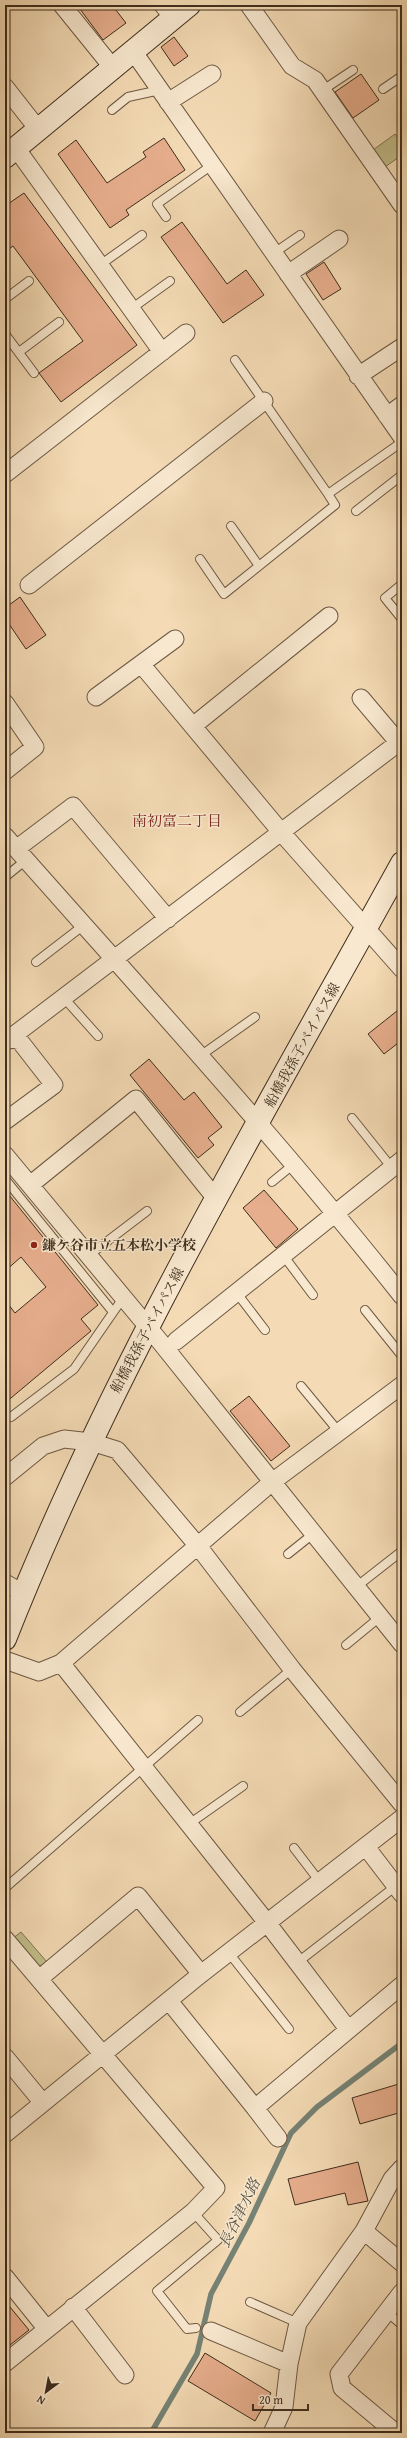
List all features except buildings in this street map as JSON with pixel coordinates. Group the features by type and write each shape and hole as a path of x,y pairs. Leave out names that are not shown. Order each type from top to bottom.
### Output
{"street":[{"path":"62,5 112,68"},
{"path":"248,5 292,66 315,80 323,90 402,205"},
{"path":"162,352 100,265 11,153 38,128 133,51 175,9"},
{"path":"133,51 358,376 402,437"},
{"path":"164,96 212,74"},
{"path":"5,87 38,128"},
{"path":"288,274 339,239"},
{"path":"5,474 186,333"},
{"path":"358,376 402,347"},
{"path":"29,585 264,401"},
{"path":"387,416 402,405"},
{"path":"193,726 329,616"},
{"path":"96,696 175,639"},
{"path":"141,664 281,832 402,969"},
{"path":"6,1039 115,960 400,742 361,698"},
{"path":"5,703 35,747 5,771"},
{"path":"21,854 73,806 168,918"},
{"path":"5,836 259,1123 336,1213 402,1296"},
{"name":"船橋我孫子バイパス線","path":"5,1639 14,1588 91,1442 148,1327 216,1200 402,863"},
{"path":"5,1122 54,1086 19,1040 6,1039"},
{"path":"30,1185 136,1100 216,1200"},
{"path":"5,1155 148,1327 402,1644"},
{"path":"176,1341 397,1164"},
{"path":"5,1660 39,1672 61,1663 272,1482 402,1385"},
{"path":"5,1477 43,1446 64,1439 91,1442 117,1450 198,1546 292,1669 402,1804"},
{"path":"61,1663 298,1962 348,2029"},
{"path":"5,2134 201,1974 268,1924 402,1818"},
{"path":"366,1847 399,1890"},
{"path":"39,1979 138,1896 201,1974"},
{"path":"5,1939 104,2053 216,2188 193,2212 46,2328 5,2363"},
{"path":"255,2108 402,1985"},
{"path":"169,2001 278,2138"},
{"path":"5,2058 43,2102"},
{"path":"272,2433 284,2407 289,2364 298,2323 364,2231 392,2179 402,2168"},
{"path":"364,2231 402,2263"},
{"path":"5,2277 46,2328"},
{"path":"396,2433 342,2388 339,2374 402,2292"},
{"path":"73,2307 125,2375"},
{"path":"203,2330 289,2364"}],"lane":[{"path":"323,90 353,70"},
{"path":"383,89 402,76"},
{"path":"112,110 128,97 164,96"},
{"path":"166,217 157,204 212,165"},
{"path":"100,265 142,235"},
{"path":"274,254 300,235"},
{"path":"5,299 30,281"},
{"path":"131,309 170,282"},
{"path":"19,352 59,322"},
{"path":"5,334 34,373"},
{"path":"200,559 224,594 335,505 235,360"},
{"path":"328,494 402,442"},
{"path":"356,510 402,475"},
{"path":"231,526 259,566"},
{"path":"402,584 385,598 402,619"},
{"path":"5,877 21,854"},
{"path":"36,962 84,925"},
{"path":"64,998 98,1036"},
{"path":"200,1056 255,1018"},
{"path":"352,1118 397,1164"},
{"path":"272,1182 294,1164"},
{"path":"5,1179 113,1312"},
{"path":"88,1256 147,1211"},
{"path":"283,1255 313,1295"},
{"path":"236,1292 265,1330"},
{"path":"11,1417 74,1369 124,1298"},
{"path":"365,1310 402,1356"},
{"path":"301,1386 339,1432"},
{"path":"288,1554 314,1534"},
{"path":"356,1587 402,1550"},
{"path":"346,1645 380,1617"},
{"path":"240,1712 292,1669"},
{"path":"5,1888 198,1720"},
{"path":"189,1824 243,1786"},
{"path":"294,1848 320,1882"},
{"path":"298,1962 399,1890"},
{"path":"229,1953 289,2029"},
{"path":"193,2212 218,2240 157,2292 187,2329 203,2330"},
{"path":"250,2302 298,2323"},
{"path":"387,2312 402,2324"}],"shaded area":[{"path":"395,134 402,143 402,155 385,167 373,150"},
{"path":"21,1932 47,1962 42,1966 35,1965 13,1938"}],"waterway":[{"name":"長谷津水路","path":"151,2433 197,2354 211,2294 249,2223 291,2133 317,2107 402,2043"}],"place":[{"name":"鎌ケ谷市立五本松小学校","path":"34,1245"}],"district":[{"name":"南初富二丁目","path":"177,820"}]}
